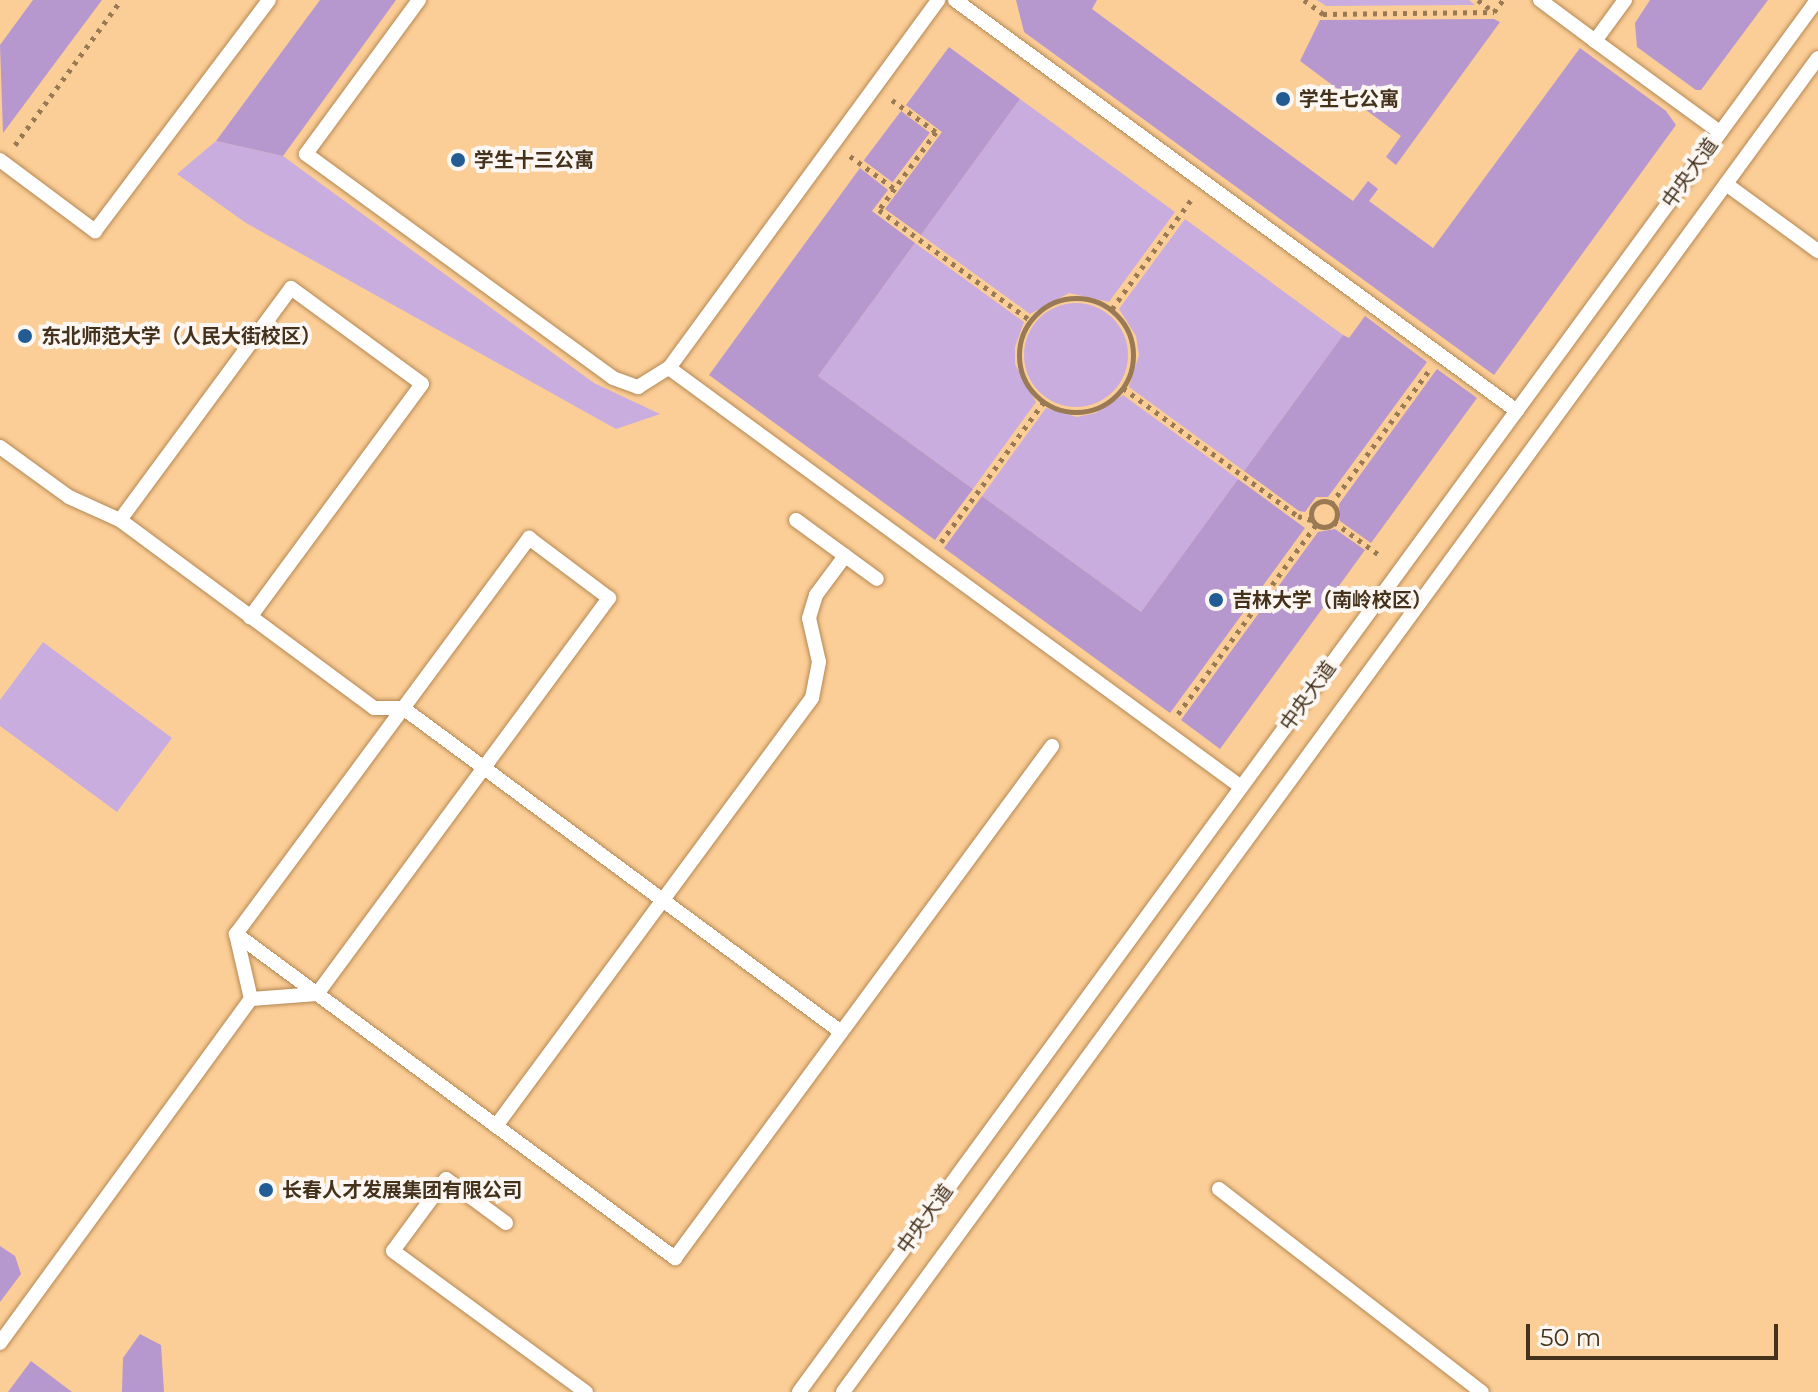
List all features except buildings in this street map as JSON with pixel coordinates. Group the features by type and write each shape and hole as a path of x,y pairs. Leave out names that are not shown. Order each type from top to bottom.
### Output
{"lane":[{"path":"1,161 95,231 269,0"},
{"path":"419,0 306,154 613,378 638,387 669,368 938,0"},
{"path":"955,0 1517,411"},
{"path":"1540,0 1720,132"},
{"path":"1595,41 1625,0"},
{"name":"中央大道","path":"799,1392 1817,0"},
{"name":"中央大道","path":"843,1392 1818,58"},
{"path":"1726,184 1818,251"},
{"path":"120,520 291,288 422,384 250,617"},
{"path":"669,368 1241,787"},
{"path":"0,447 69,497 120,520 374,708 403,708 841,1032"},
{"path":"796,520 877,579"},
{"path":"0,1343 251,999 236,934 529,538 609,598 317,994 251,999"},
{"path":"496,1126 812,698 819,662 809,618 816,595 845,556"},
{"path":"236,934 675,1258 1052,746"},
{"path":"506,1223 446,1179 393,1251 586,1392"},
{"path":"1219,1189 1482,1392"}],"path":[{"path":"1,161 121,0"},
{"path":"1304,0 1323,14 1494,12"},
{"path":"1478,0 1494,12"},
{"path":"1494,12 1503,0"},
{"path":"874,87 936,132 879,210 1031,321"},
{"path":"833,144 895,189"},
{"path":"1112,309 1204,183"},
{"path":"1069,298 1112,309 1131,338 1134,355 1123,388 1094,409 1068,411 1044,402 1024,378 1020,363 1023,333 1031,321 1042,309 1069,298"},
{"path":"1334,522 1331,504 1440,355"},
{"path":"1123,388 1298,516 1314,522 1334,522 1400,570"},
{"path":"929,559 1044,402"},
{"path":"1165,731 1314,522 1313,506 1331,504"}],"shaded area":[{"path":"33,0 102,0 3,133 0,45"},
{"path":"320,0 396,0 283,156 216,141"},
{"path":"1016,0 1097,0 1092,9 1353,201 1368,181 1378,189 1369,201 1433,248 1580,48 1666,111 1676,125 1494,375 1024,32"},
{"path":"1317,0 1469,0 1475,5 1326,6"},
{"path":"1650,0 1768,0 1701,90 1696,90 1637,47 1635,23"},
{"path":"1494,19 1500,22 1396,165 1386,157 1401,136 1300,61 1320,20"},
{"path":"949,47 1020,99 921,235 885,209 942,132 906,105"},
{"path":"1020,99 1175,212 1109,302 1069,293 1030,314 921,235"},
{"path":"901,111 930,133 892,182 864,161"},
{"path":"216,141 283,156 594,383 660,414 616,429 246,223 177,174"},
{"path":"860,168 888,190 872,211 915,243 818,376 973,489 935,540 709,375"},
{"path":"1185,219 1343,335 1244,471 1129,387 1139,355 1136,336 1119,309"},
{"path":"915,243 1024,322 1015,347 1015,364 1036,402 973,489 818,376"},
{"path":"1076,303 1096,307 1113,318 1124,335 1128,355 1124,375 1113,392 1096,403 1076,407 1056,403 1039,392 1028,375 1024,355 1028,335 1039,318 1056,307"},
{"path":"1365,316 1427,362 1328,497 1316,497 1305,512 1299,511 1244,471 1343,335 1349,338"},
{"path":"1437,369 1477,398 1371,543 1340,521 1339,504"},
{"path":"1123,395 1238,479 1141,612 982,496 1046,408 1077,417 1096,413"},
{"path":"1238,479 1305,528 1170,713 944,548 982,496 1141,612"},
{"path":"1335,529 1365,550 1220,749 1181,720 1318,532"},
{"path":"43,642 172,738 117,812 0,726 0,700"},
{"path":"0,1246 15,1256 21,1274 0,1302"},
{"path":"140,1334 161,1345 164,1392 122,1392 123,1358"},
{"path":"31,1361 72,1392 8,1392"}],"place":[{"name":"学生七公寓","path":"1283,99"},
{"name":"学生十三公寓","path":"458,160"},
{"name":"东北师范大学（人民大街校区）","path":"25,336"},
{"name":"吉林大学（南岭校区）","path":"1216,600"},
{"name":"长春人才发展集团有限公司","path":"266,1190"}]}
